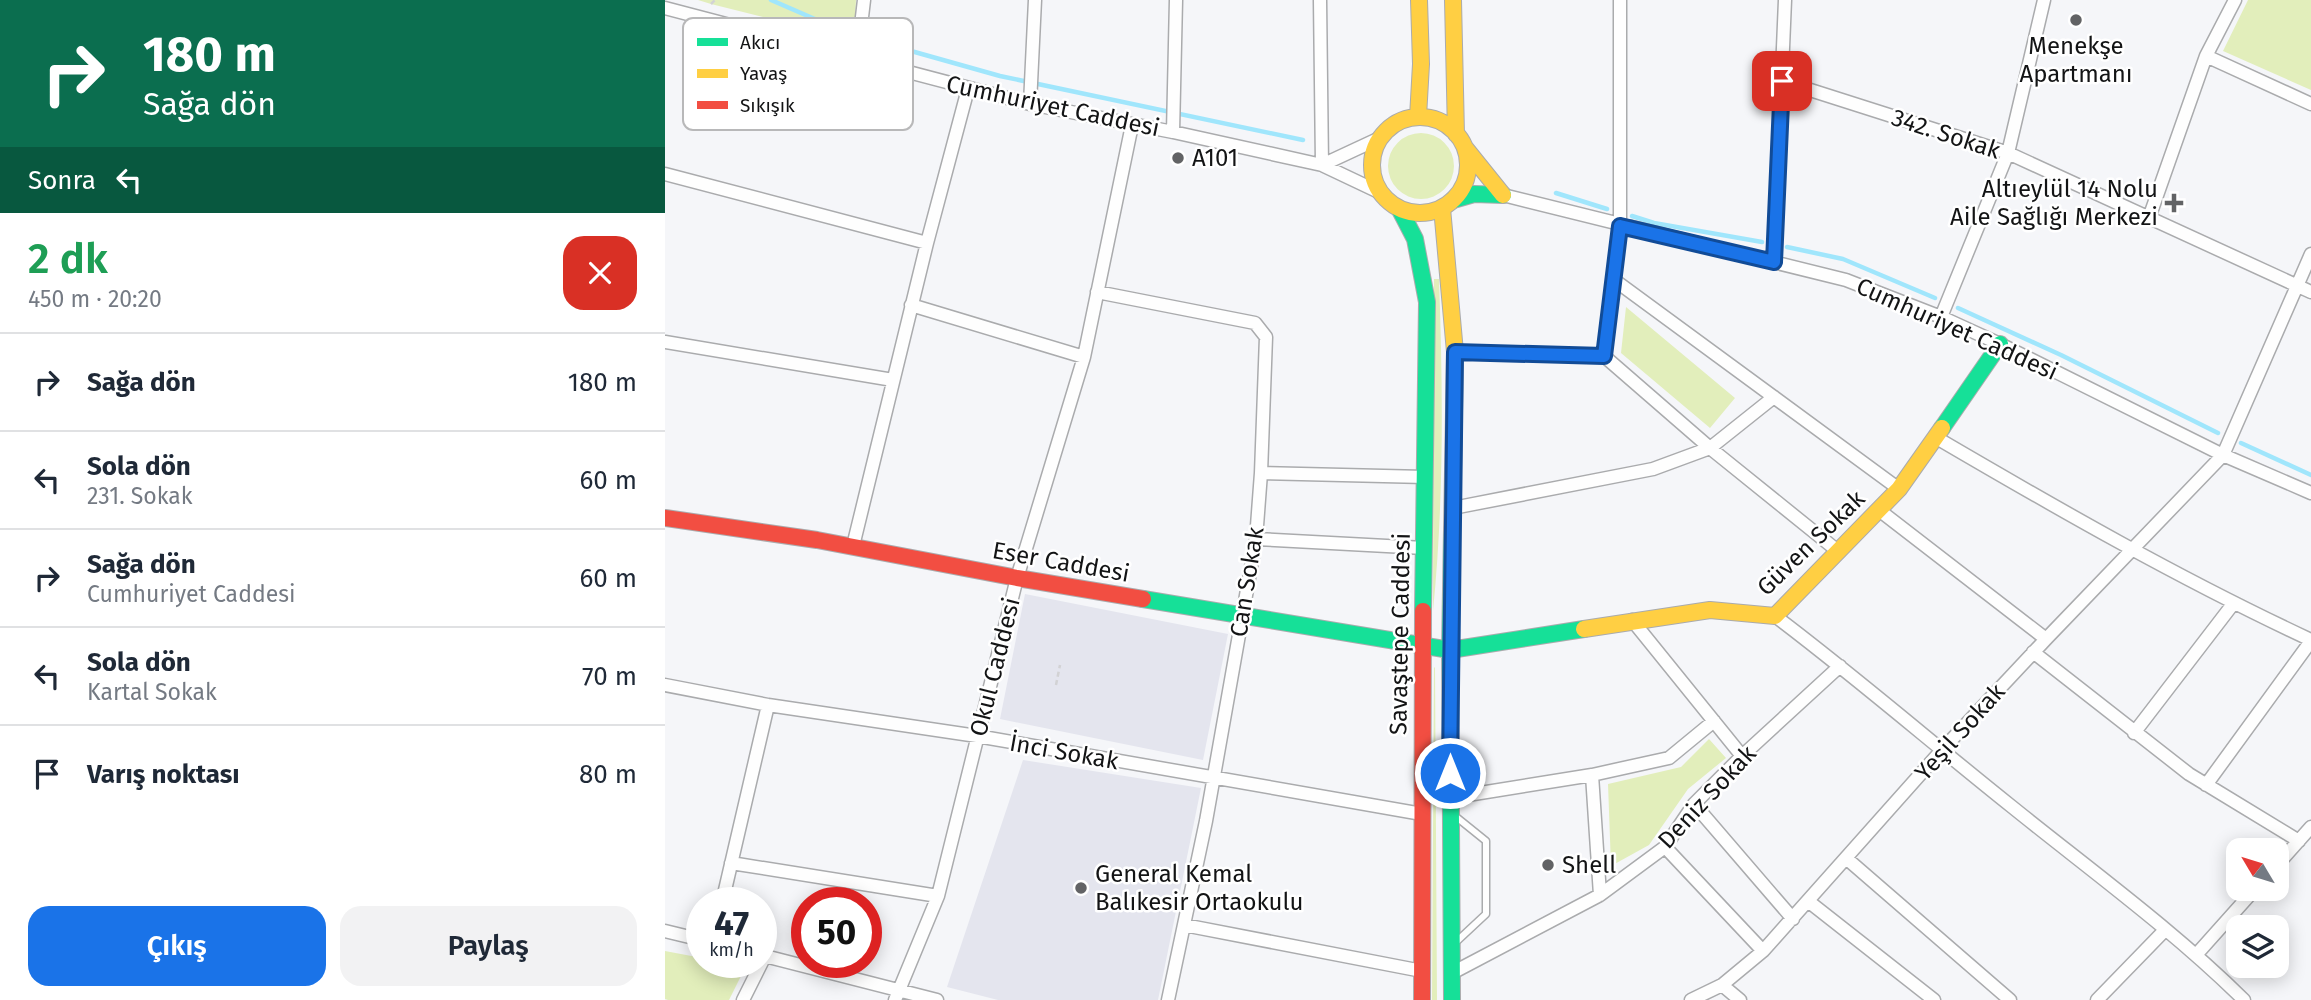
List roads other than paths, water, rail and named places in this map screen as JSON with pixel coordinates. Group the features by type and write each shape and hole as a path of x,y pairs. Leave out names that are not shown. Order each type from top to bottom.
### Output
{"main road":[{"path":"1419,0 1419,117"},
{"path":"1448,204 1462,189 1468,160 1460,140 1453,0"},
{"path":"1419,117 1433,119 1445,124 1460,140 1503,195 1474,194 1428,213 1414,214 1400,210 1379,192 1373,179 1371,165 1374,151 1380,138 1390,127 1419,117"},
{"name":"Savaştepe Caddesi","path":"1448,204 1455,352 1449,805 1452,1000"},
{"name":"Savaştepe Caddesi","path":"1400,210 1415,239 1427,302 1422,646 1422,1000"},
{"name":"Güven Sokak","path":"1450,650 1710,610 1775,616 1899,489 2000,344"},
{"name":"Eser Caddesi","path":"665,518 853,546 1017,578 1450,650"}],"street":[{"path":"862,18 864,0"},
{"path":"1030,104 1035,0"},
{"path":"1173,132 1176,0"},
{"path":"1320,0 1322,164 1380,138"},
{"path":"1604,356 1620,226 1621,0"},
{"path":"1774,262 1786,0"},
{"path":"1941,317 2008,153 2044,0"},
{"path":"2149,218 2206,56 2231,1"},
{"name":"Cumhuriyet Caddesi","path":"665,8 703,18"},
{"path":"2206,56 2311,104"},
{"name":"Cumhuriyet Caddesi","path":"913,74 1030,104 1322,164 1379,192"},
{"name":"342. Sokak","path":"1782,81 2008,153 2311,292"},
{"path":"853,546 911,305 968,89"},
{"name":"Okul Caddesi","path":"897,995 938,896 1017,578 1084,357 1132,125"},
{"path":"665,174 927,243"},
{"name":"Cumhuriyet Caddesi","path":"1503,195 1846,280 1941,317 2000,344 2223,455 2311,493"},
{"path":"2223,455 2311,254"},
{"path":"1613,279 1899,489"},
{"name":"Can Sokak","path":"1097,292 1255,323 1266,337 1256,539 1213,778 1168,1000"},
{"path":"911,305 1084,357"},
{"path":"665,342 893,380"},
{"path":"1455,352 1604,356 1710,448 1839,552"},
{"path":"1453,508 1653,469 1710,448 1774,397"},
{"path":"1935,437 2233,604 2311,640 2206,785"},
{"name":"Yeşil Sokak","path":"1691,1000 1722,985 1763,951 1941,751 2223,455"},
{"path":"1261,473 1425,477"},
{"path":"1879,510 2046,639"},
{"path":"1256,539 1424,548"},
{"path":"2134,733 2233,604"},
{"path":"1775,616 2196,955 2236,998"},
{"path":"1632,620 1742,756"},
{"path":"2033,652 2134,733 2206,785 2299,841"},
{"name":"Deniz Sokak","path":"1452,973 1600,895 1665,847 1694,804 1840,666"},
{"name":"İnci Sokak","path":"665,685 768,705 978,736 1422,814"},
{"path":"726,887 768,705"},
{"path":"1449,805 1669,758 1714,721"},
{"path":"1592,775 1600,895"},
{"path":"1694,804 1793,919"},
{"path":"2289,852 2311,827"},
{"path":"1665,847 1763,951"},
{"path":"1846,858 2010,1000"},
{"path":"731,863 938,896"},
{"path":"1808,901 1934,1000"},
{"path":"2196,955 2244,901"},
{"path":"1184,925 1422,971"},
{"path":"2097,1000 2165,930"},
{"path":"665,931 686,936"},
{"path":"777,960 897,995 937,1000"},
{"path":"743,1000 753,978"},
{"path":"1722,985 1740,1000"}],"lane":[{"path":"1449,805 1486,842 1486,914 1451,945"}],"waterway":[{"path":"771,0 812,18"},
{"path":"913,52 1000,76 1303,140"},
{"path":"1556,193 1607,209"},
{"path":"1632,216 1654,223 1762,242"},
{"path":"1787,247 1843,259 1935,298"},
{"path":"1958,308 2061,355 2218,433"},
{"path":"2241,443 2311,475"}],"place":[{"name":"Menekşe Apartmanı","path":"2076,20"},
{"name":"A101","path":"1178,158"},
{"name":"Altıeylül 14 Nolu Aile Sağlığı Merkezi","path":"2174,203"},
{"name":"Shell","path":"1548,865"},
{"name":"General Kemal Balıkesir Ortaokulu","path":"1081,888"}]}
